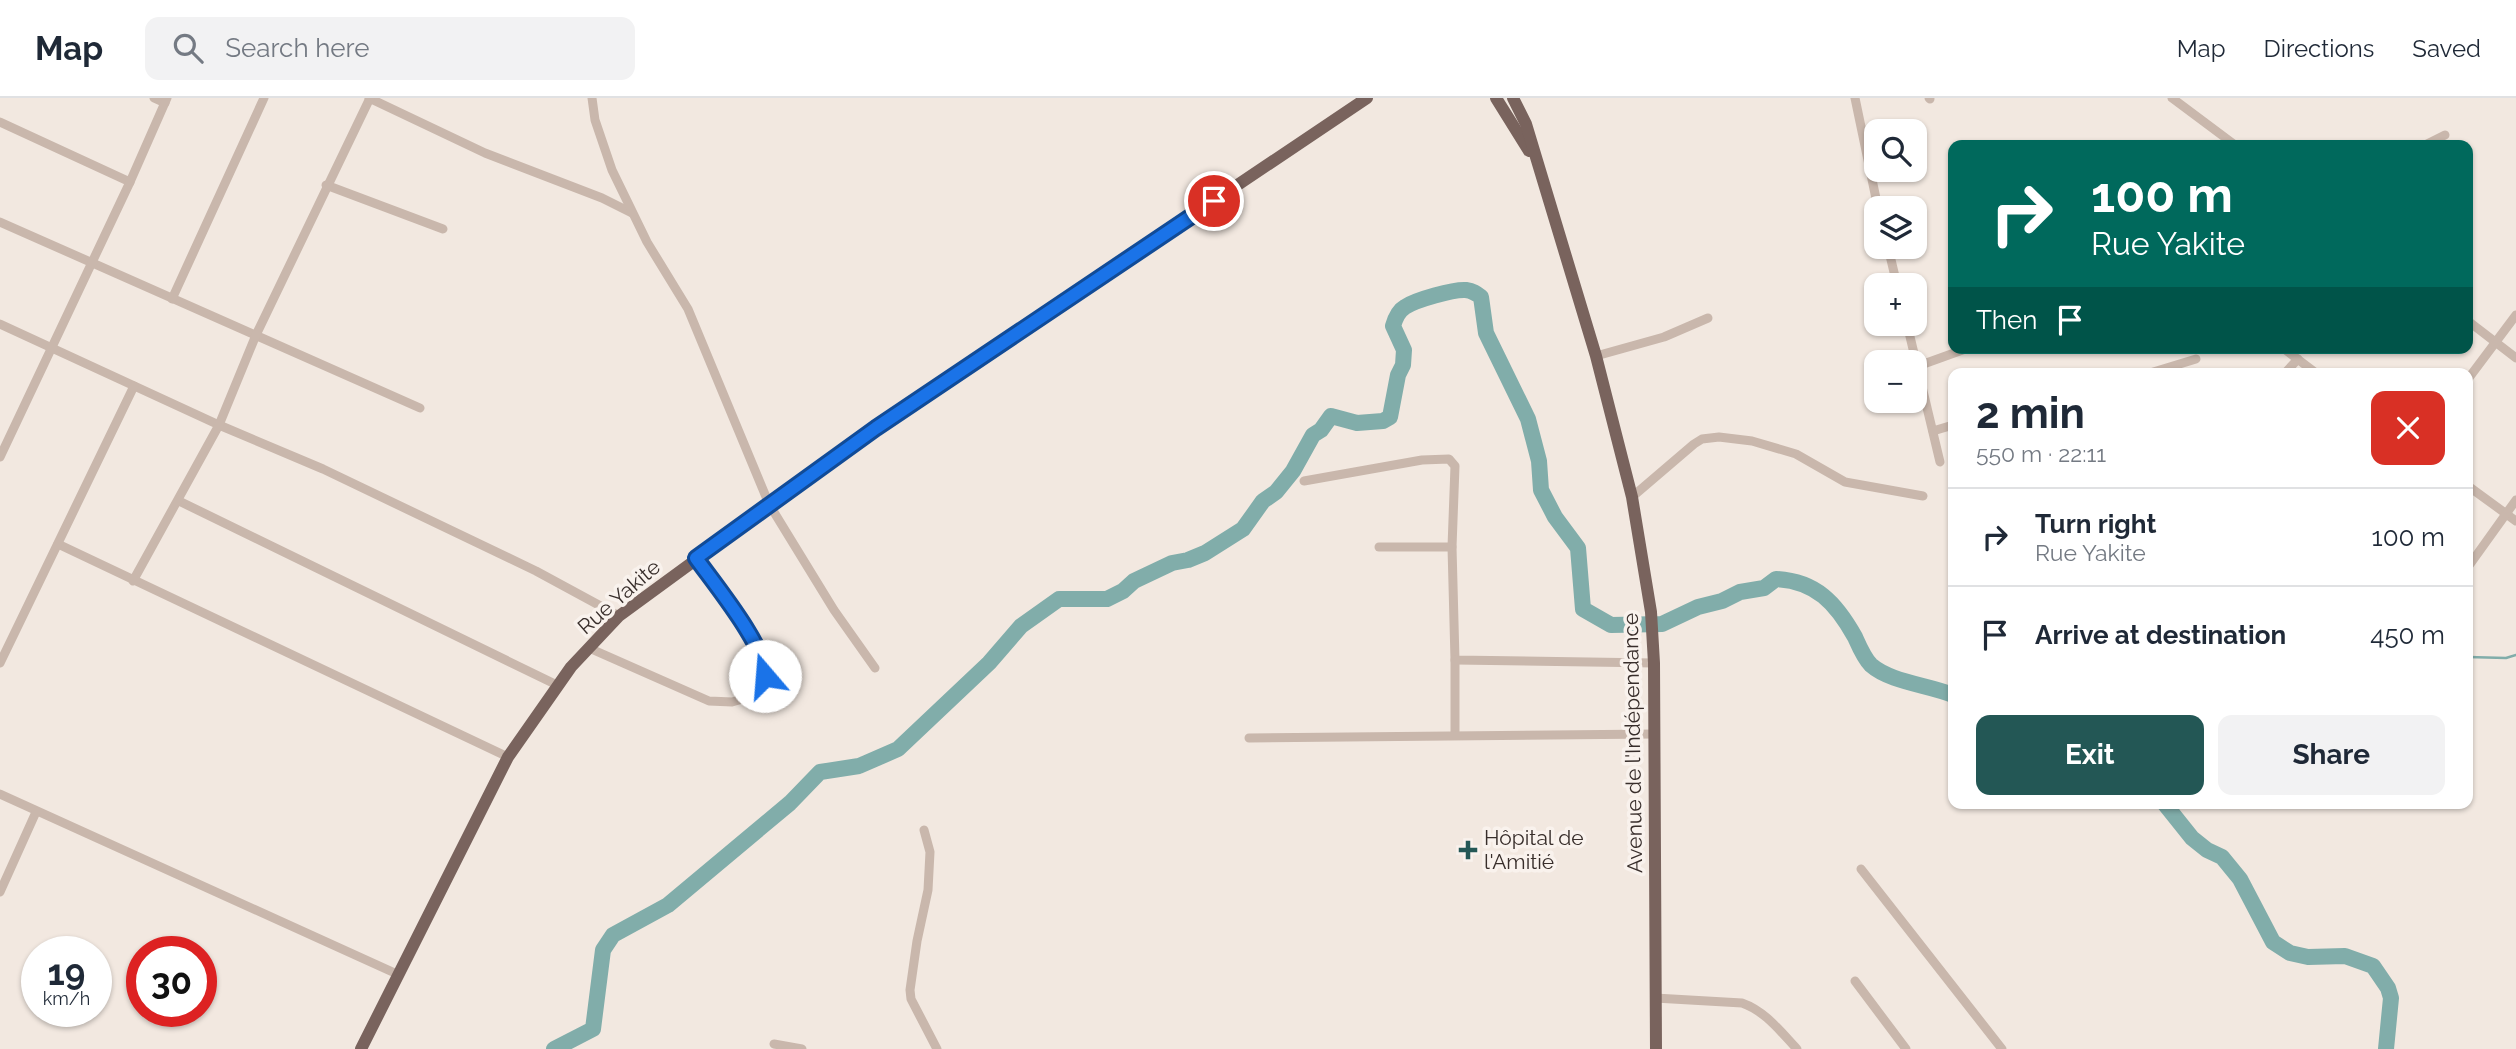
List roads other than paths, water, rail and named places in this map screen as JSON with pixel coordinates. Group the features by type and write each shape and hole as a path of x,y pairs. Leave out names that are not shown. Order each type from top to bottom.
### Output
{"main road":[{"name":"Rue Yakite","path":"361,1049 508,757 557,685 619,616 876,428 1367,98"},
{"name":"Avenue de l'Indépendance","path":"1496,98 1534,158"},
{"name":"Avenue de l'Indépendance","path":"1513,98 1526,124 1534,158 1596,356 1632,497 1651,612 1655,734 1656,1049"}],"street":[{"path":"0,457 166,100 154,98"},
{"path":"172,299 264,98"},
{"path":"133,581 219,425 256,335 370,98 485,153 602,198 632,214"},
{"path":"592,98 595,120 632,214 688,309 769,504 834,610 875,668"},
{"path":"1854,98 1875,196"},
{"path":"2172,98 2228,140"},
{"path":"0,122 130,182"},
{"path":"2435,140 2445,135"},
{"path":"326,185 443,229"},
{"path":"0,222 420,408"},
{"path":"2473,372 2516,315"},
{"path":"1596,356 1664,337 1708,318"},
{"path":"0,324 219,425 323,469 536,571 619,616"},
{"path":"2473,325 2516,358"},
{"path":"1927,363 1951,354"},
{"path":"2291,354 2310,368"},
{"path":"2166,368 2196,359"},
{"path":"2290,368 2298,359"},
{"path":"0,663 134,386"},
{"path":"1927,405 1940,462"},
{"path":"1933,431 1948,426"},
{"path":"1632,497 1694,443 1719,437 1752,441 1796,454 1845,482 1923,496"},
{"path":"1304,481 1422,460 1449,459 1455,466 1452,547 1455,735"},
{"path":"2473,489 2516,521"},
{"path":"2473,560 2516,500"},
{"path":"179,501 557,685"},
{"path":"58,544 508,757"},
{"path":"1379,547 1452,547"},
{"path":"589,648 709,701 732,702 746,698 760,685 766,666 751,636 696,558"},
{"path":"1455,660 1654,663"},
{"path":"1249,738 1655,734"},
{"path":"0,794 397,974"},
{"path":"0,892 36,812"},
{"path":"925,830 930,852 928,890 910,990 911,999 937,1049"},
{"path":"1861,869 2002,1049"},
{"path":"1856,981 1906,1049"},
{"path":"1656,998 1742,1003 1764,1014 1797,1049"},
{"path":"774,1044 802,1049"}],"waterway":[{"path":"554,1049 593,1029 603,950 613,935 668,905 790,803 820,772 859,766 898,749 989,663 1021,626 1059,599 1107,599 1123,591 1134,581 1172,563 1205,553 1243,529 1263,501 1276,492 1293,471 1313,435 1321,430 1331,416 1357,423 1383,421 1390,417 1404,350 1393,326 1396,318 1400,311 1410,304 1444,293 1466,290 1481,297 1486,333 1528,419 1539,461 1541,490 1555,517 1578,548 1583,609 1611,625 1662,624 1740,592 1764,588 1776,579 1803,584 1814,589 1832,604 1848,625 1871,665 1888,675 1948,694"},
{"path":"2473,657 2506,658 2516,655"},
{"path":"2169,809 2192,838 2207,850 2222,857 2240,879 2273,942 2290,953 2308,957 2345,956 2373,966 2388,988 2391,998 2386,1049"}],"place":[{"name":"Hôpital de l'Amitié","path":"1468,850"}]}
